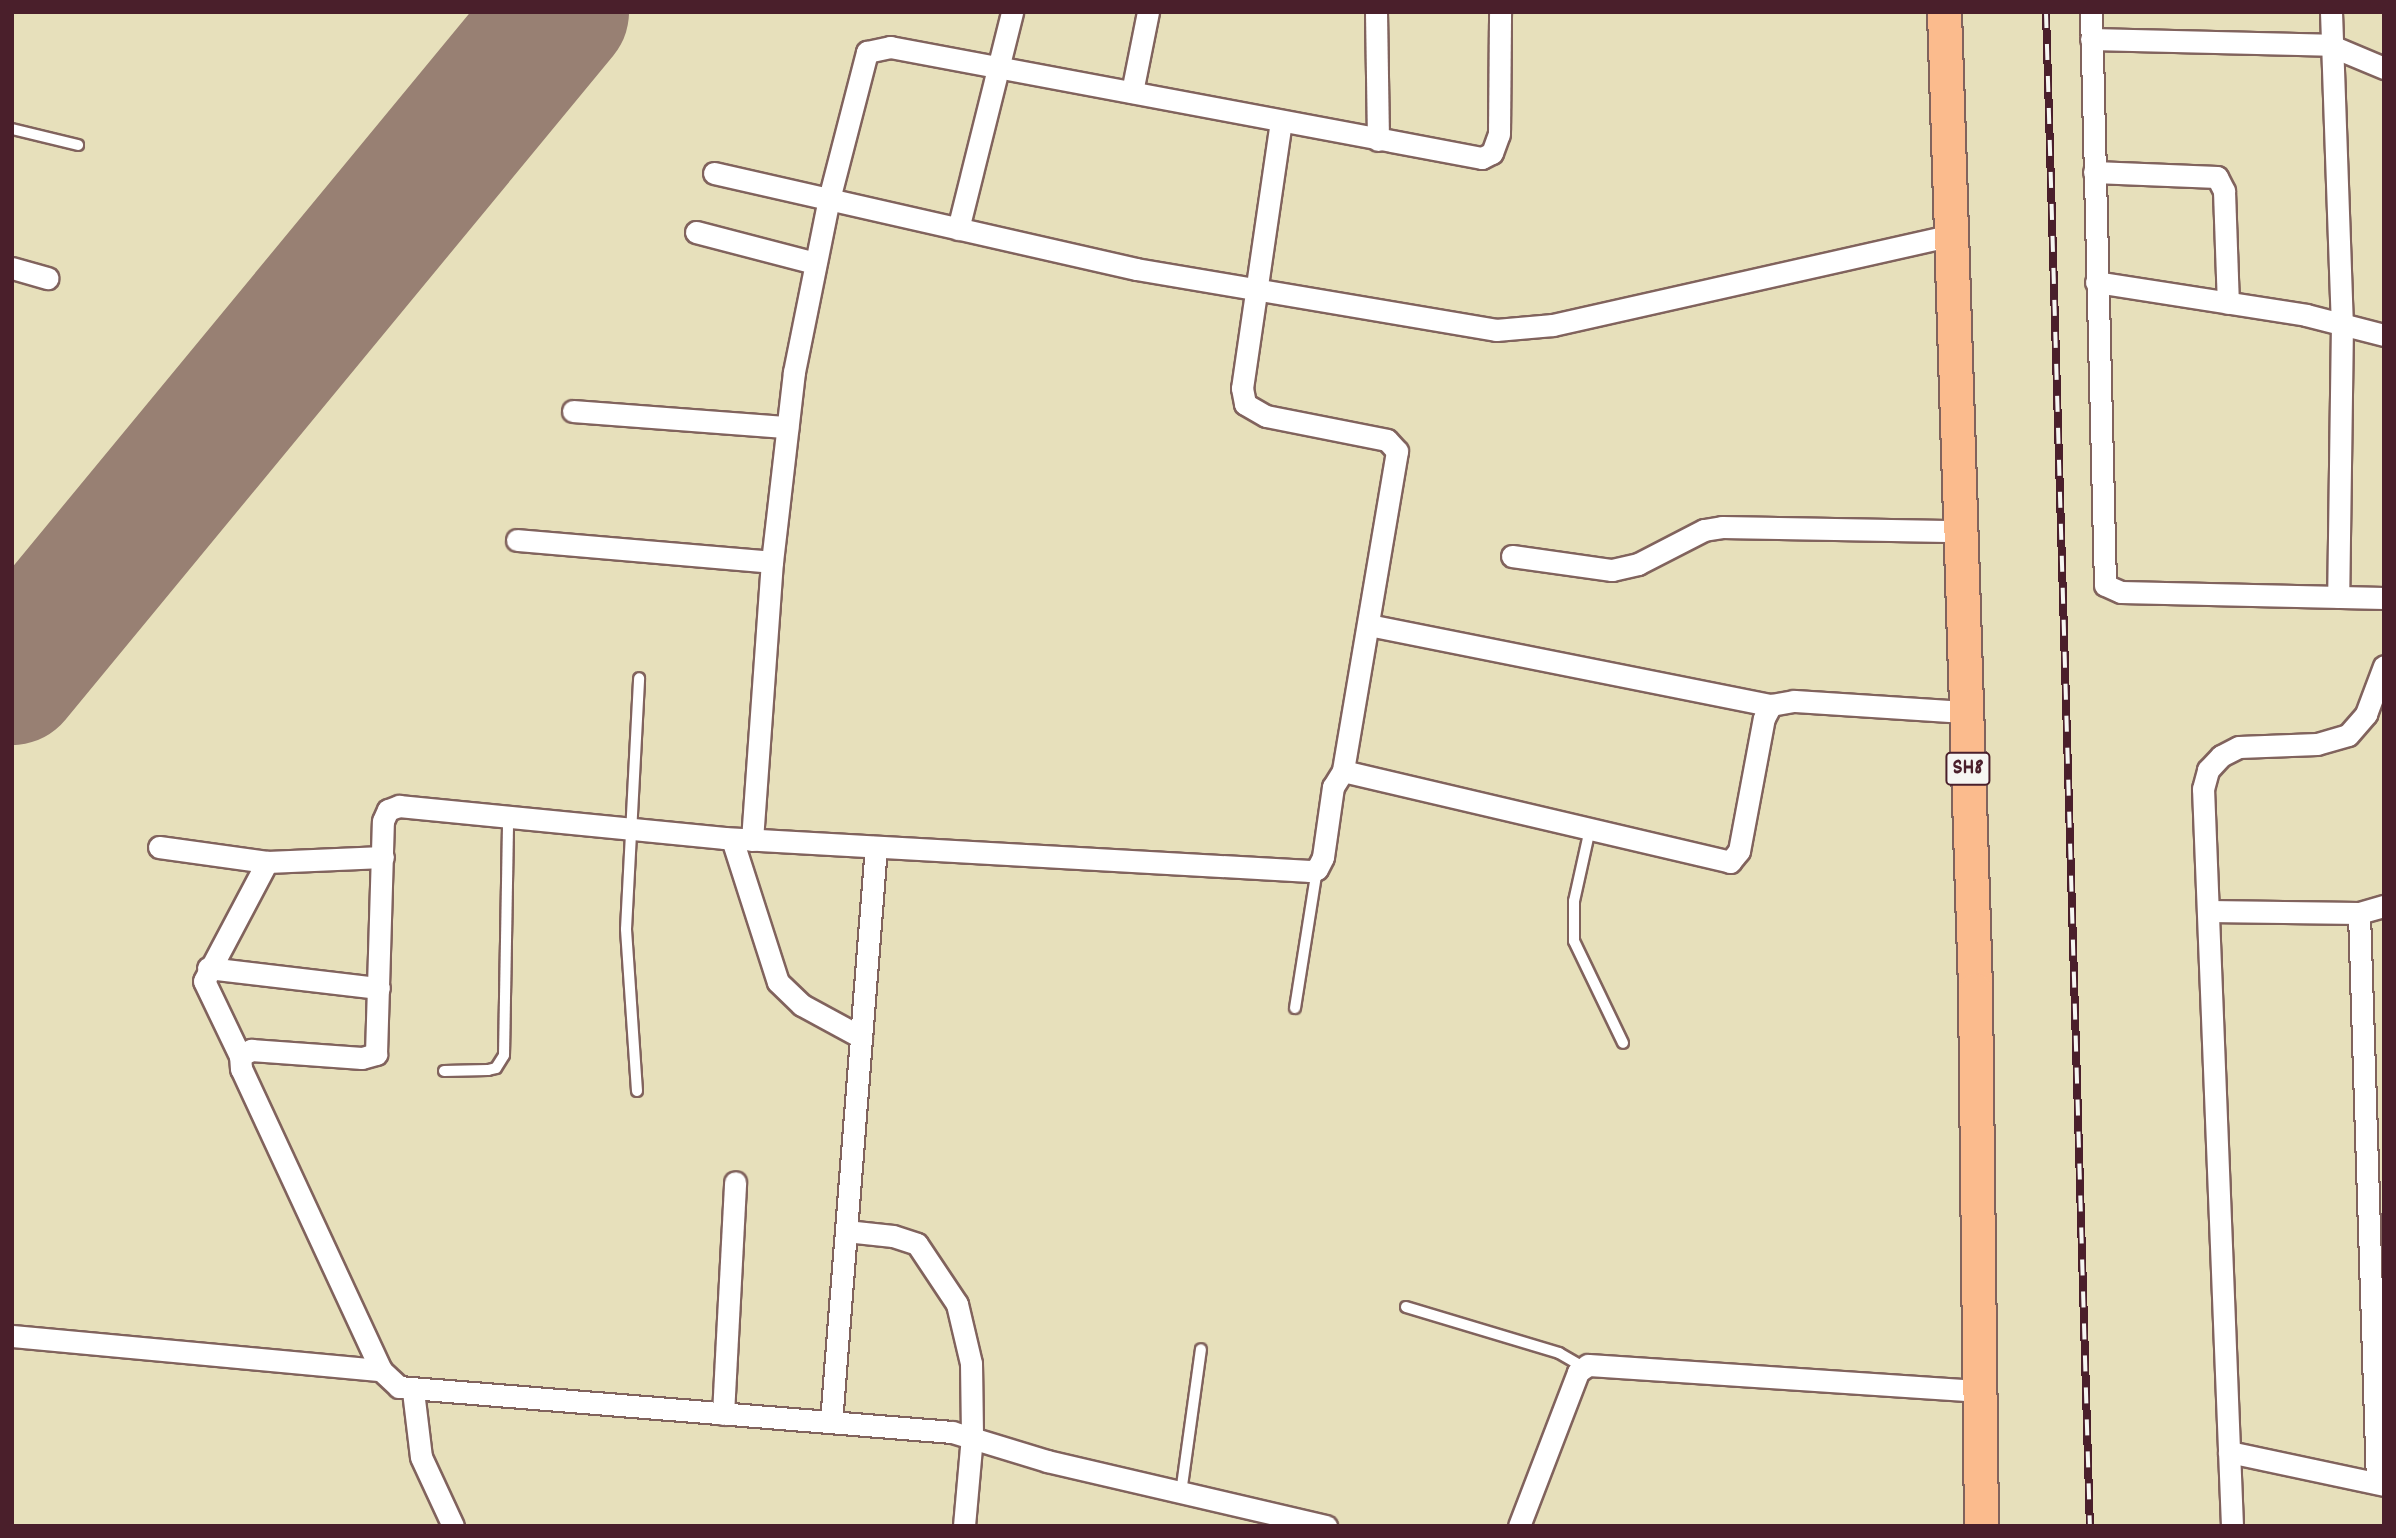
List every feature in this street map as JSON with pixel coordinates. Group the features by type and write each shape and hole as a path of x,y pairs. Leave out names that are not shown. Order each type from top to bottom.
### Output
{"main road":[{"name":"SH8","path":"1944,12 1966,712 1981,1526"}],"street":[{"path":"958,229 1012,12"},
{"path":"1132,92 1148,12"},
{"path":"1376,12 1378,140"},
{"path":"861,1037 802,1005 778,982 742,839 787,427 815,263 867,52 890,47 1474,158 1492,153 1499,134 1500,12"},
{"path":"2091,12 2105,585 2120,592 2384,598"},
{"path":"2331,12 2329,45 2342,323 2338,597"},
{"path":"2091,39 2329,45 2384,68"},
{"path":"240,1056 251,1050 374,1057 379,988 383,821 393,807 742,839 1317,869 1323,857 1333,787 1343,771 1396,451 1387,440 1249,409 1242,388 1281,121"},
{"path":"2094,172 2217,177 2224,191 2228,303"},
{"path":"714,173 1136,269 1465,326 1522,330 1949,236"},
{"path":"696,232 815,263"},
{"path":"12,268 48,278"},
{"path":"2096,282 2342,323 2384,335"},
{"path":"573,411 787,427"},
{"path":"1512,556 1612,570 1638,564 1704,530 1722,527 1961,531"},
{"path":"517,540 772,562"},
{"path":"1369,625 1771,705 1794,701 1966,712"},
{"path":"2232,1526 2203,789 2208,770 2221,756 2239,747 2337,741 2358,726 2384,666"},
{"path":"2373,696 2384,715"},
{"path":"1343,771 1723,862 1734,860 1764,718 1771,705"},
{"path":"159,847 267,862 383,857"},
{"path":"831,1422 876,847"},
{"path":"267,862 208,968 206,987 240,1056 241,1069 381,1370 399,1387 413,1391 831,1422 972,1436 1047,1461 1326,1526"},
{"path":"2208,911 2359,913 2384,906"},
{"path":"2230,1452 2381,1484 2373,1050 2359,913"},
{"path":"208,968 379,988"},
{"path":"723,1414 735,1182"},
{"path":"846,1231 892,1236 916,1244 944,1284 969,1341 972,1436 964,1526"},
{"path":"12,1336 381,1370"},
{"path":"1519,1526 1583,1367 1597,1364 1978,1391"},
{"path":"413,1391 421,1457 451,1524"}],"lane":[{"path":"12,129 78,145"},
{"path":"637,1091 626,929 639,678"},
{"path":"444,1071 496,1068 504,1055 508,817"},
{"path":"1590,829 1574,901 1574,941 1623,1043"},
{"path":"1295,1009 1317,869"},
{"path":"1406,1307 1559,1353 1583,1367"},
{"path":"1181,1493 1201,1349"}],"runway":[{"path":"12,676 560,12"}],"railway":[{"path":"2046,12 2090,1526"}]}
